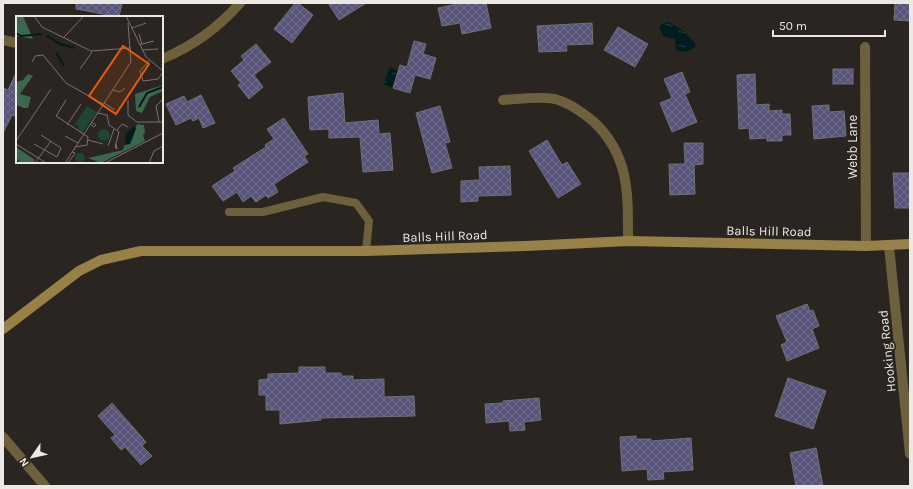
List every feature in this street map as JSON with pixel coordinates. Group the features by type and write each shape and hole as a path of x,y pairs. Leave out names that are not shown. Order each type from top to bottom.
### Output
{"street":[{"path":"163,59 180,52 200,38 231,14 240,3"},
{"path":"3,40 16,43"},
{"name":"Webb Lane","path":"865,47 866,246"},
{"path":"503,100 539,97 555,99 570,105 585,114 599,127 610,141 619,158 625,176 628,198 628,241"},
{"name":"Balls Hill Road","path":"3,329 79,271 101,260 141,250 366,251 628,241 866,246 910,244"},
{"name":"Hooking Road","path":"889,246 910,454"},
{"path":"3,437 45,486"}],"lane":[{"path":"229,212 263,212 323,196 356,203 369,221 366,251"}],"water":[{"path":"668,22 677,26 691,38 696,46 687,51 676,50 675,39 664,37 659,27"},
{"path":"390,67 400,72 394,88 383,84"}],"building":[{"path":"76,3 122,3 119,16 76,9"},
{"path":"295,3 298,3 313,15 292,43 274,29"},
{"path":"328,3 366,3 339,20"},
{"path":"462,3 486,3 491,28 462,34 460,23 442,26 438,8"},
{"path":"895,3 910,3 910,21 894,20"},
{"path":"592,23 593,44 566,45 567,51 539,52 537,26"},
{"path":"618,27 648,44 635,67 604,50"},
{"path":"414,41 426,44 423,54 436,58 430,79 415,75 410,93 393,88 400,65 407,67"},
{"path":"256,44 271,62 254,75 263,87 249,99 238,85 241,83 231,71 244,60 241,56"},
{"path":"833,69 853,69 853,84 833,84"},
{"path":"682,72 690,92 685,94 697,122 672,132 660,103 672,98 664,79"},
{"path":"16,73 16,117 12,115 3,133 3,88 8,90"},
{"path":"755,74 756,105 769,104 769,111 782,110 782,114 790,114 791,135 782,135 782,141 767,141 767,138 750,139 749,128 739,129 737,75"},
{"path":"343,93 345,123 378,120 379,134 390,133 393,170 363,172 360,137 329,138 329,129 310,130 308,97"},
{"path":"201,95 215,123 203,128 199,118 193,121 191,118 176,125 166,104 184,96 187,102"},
{"path":"829,105 829,112 844,111 846,136 814,139 812,106"},
{"path":"440,106 450,142 445,143 452,168 432,173 416,113"},
{"path":"284,118 308,154 304,156 308,162 274,184 278,192 268,198 266,195 256,202 251,196 243,202 237,192 223,201 212,186 235,171 233,168 266,147 265,145 274,139 267,129"},
{"path":"547,140 562,165 567,162 581,184 558,198 529,151"},
{"path":"684,143 703,143 703,164 694,165 695,194 670,195 669,164 685,164"},
{"path":"510,166 511,195 478,196 478,201 461,202 461,181 480,180 479,167"},
{"path":"893,173 910,173 910,208 895,208"},
{"path":"807,304 810,311 813,310 819,326 812,329 819,348 787,361 781,345 787,342 776,316"},
{"path":"299,367 325,367 325,373 341,373 341,376 353,376 353,380 384,379 384,397 414,396 415,416 321,418 321,420 280,424 280,410 266,410 266,395 259,395 259,380 268,379 268,374 299,373"},
{"path":"788,378 826,391 813,429 775,416"},
{"path":"539,398 541,420 524,422 525,430 510,431 509,421 486,423 485,404"},
{"path":"112,403 146,442 142,446 152,456 141,465 125,447 121,450 111,438 115,435 98,416"},
{"path":"636,436 636,439 651,439 651,441 691,438 693,470 663,472 664,479 648,480 647,469 622,471 620,437"},
{"path":"816,448 823,486 796,486 790,453"}]}
